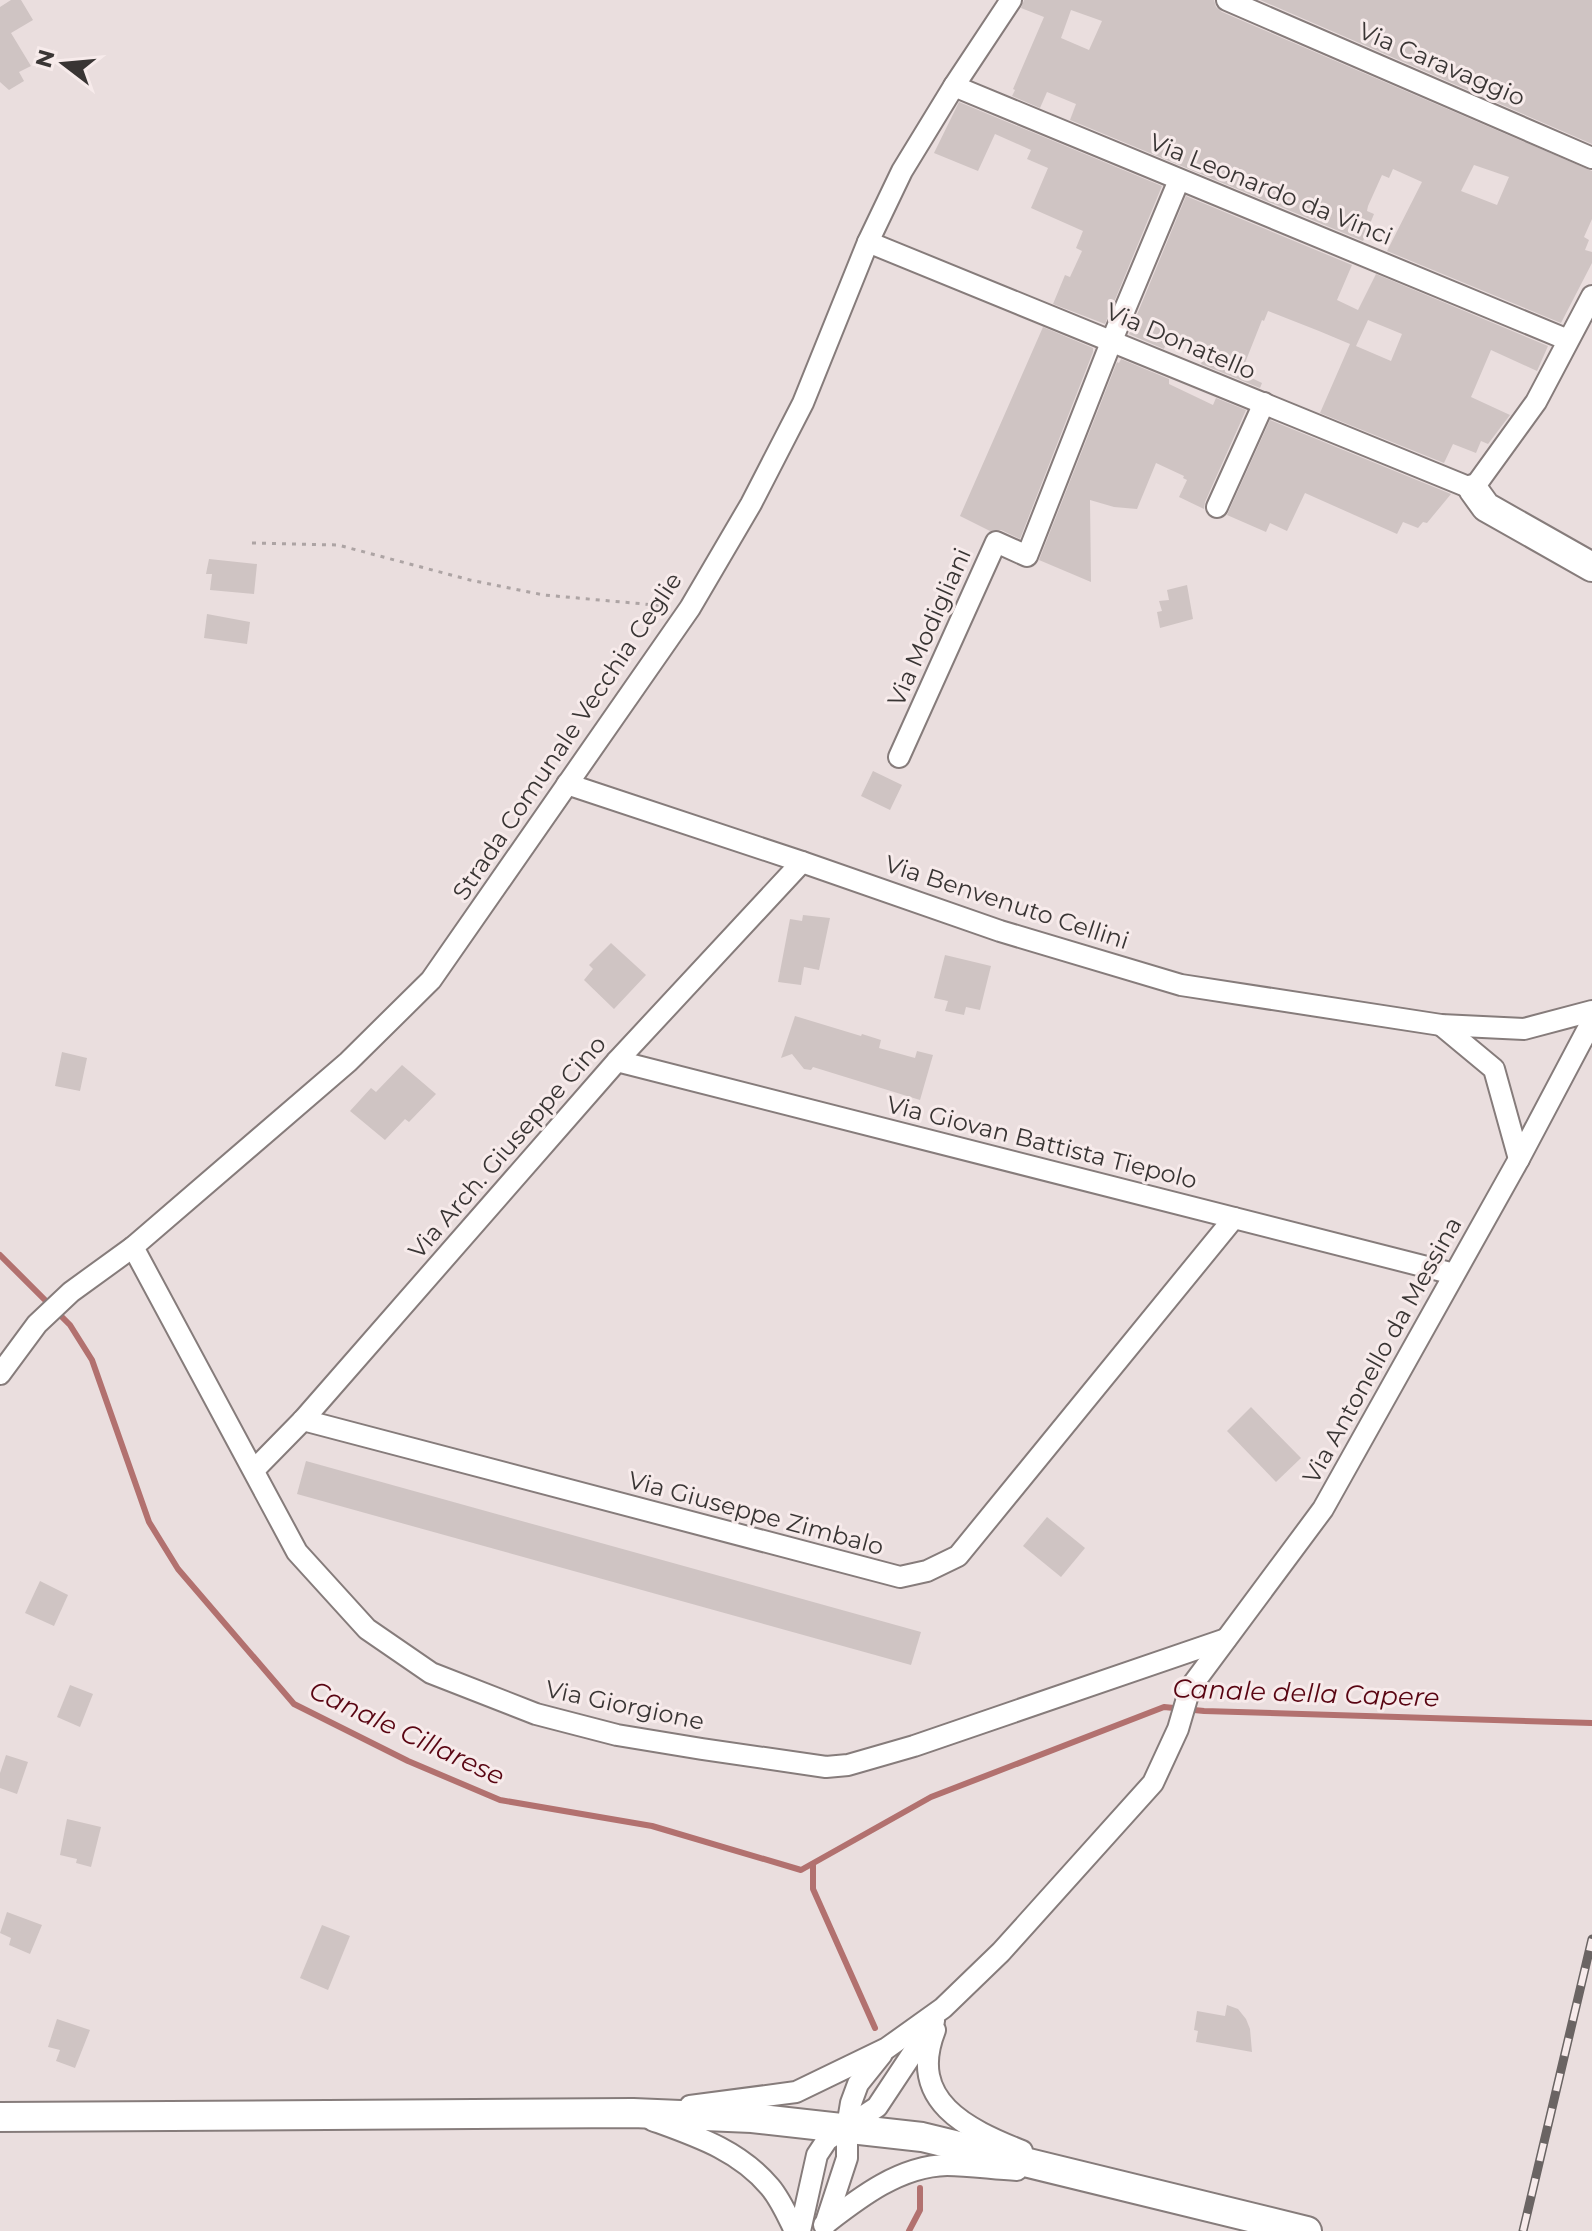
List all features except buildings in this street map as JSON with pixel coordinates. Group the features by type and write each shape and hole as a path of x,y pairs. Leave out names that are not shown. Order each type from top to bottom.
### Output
{"main road":[{"path":"1473,489 1486,507 1592,567"},
{"path":"0,2117 633,2113 752,2118 922,2137 1307,2231"}],"street":[{"name":"Strada Comunale Vecchia Ceglie","path":"0,1374 37,1324 71,1292 133,1247 348,1062 431,980 690,608 751,504 803,403 868,242 902,171 1011,0"},
{"name":"Via Caravaggio","path":"1227,0 1592,158"},
{"name":"Via Leonardo da Vinci","path":"954,86 1568,340"},
{"path":"1112,340 1179,180"},
{"name":"Via Donatello","path":"868,242 1473,489"},
{"path":"1473,489 1536,402 1592,296"},
{"name":"Via Modigliani","path":"899,757 996,542 1027,556 1112,340"},
{"path":"1217,507 1264,403"},
{"name":"Via Benvenuto Cellini","path":"567,784 1000,931 1181,985 1441,1025 1524,1029 1592,1011"},
{"name":"Via Arch. Giuseppe Cino","path":"254,1470 303,1420 617,1061 802,862"},
{"name":"Via Antonello da Messina","path":"943,2008 1001,1952 1153,1783 1178,1729 1190,1688 1323,1509 1519,1159 1592,1021"},
{"path":"1441,1025 1494,1069 1519,1159"},
{"name":"Via Giovan Battista Tiepolo","path":"617,1061 1454,1274"},
{"name":"Via Giuseppe Zimbalo","path":"303,1420 900,1577 927,1571 958,1556 1234,1218"},
{"name":"Via Giorgione","path":"133,1247 297,1552 367,1629 431,1673 536,1714 617,1735 826,1767 848,1765 914,1746 1226,1639"},
{"path":"633,2113 796,2092 887,2048 943,2008"},
{"path":"798,2231 817,2155 827,2140 877,2107 943,2008"},
{"path":"943,2008 928,2047 930,2083 950,2113 978,2134 1080,2175"},
{"path":"823,2228 847,2158 847,2127 858,2084 887,2048"},
{"path":"633,2113 697,2136 740,2157 772,2189 798,2231"},
{"path":"823,2228 861,2196 904,2173 944,2165 1080,2175"}],"path":[{"path":"252,543 338,545 470,580 544,595 690,608"}],"waterway":[{"name":"Canale Cillarese","path":"0,1255 70,1325 92,1360 149,1522 178,1569 294,1704 408,1761 500,1800 652,1826 801,1870 931,1797 1164,1707 1204,1711 1592,1723"},
{"name":"Canale Cillarese","path":"813,1864 813,1889 875,2028"},
{"name":"Canale Cillarese","path":"909,2231 920,2210 920,2188"}],"railway":[{"path":"1523,2231 1592,1939"}],"water label":[{"name":"Canale della Capere","path":"1306,1693"}]}
